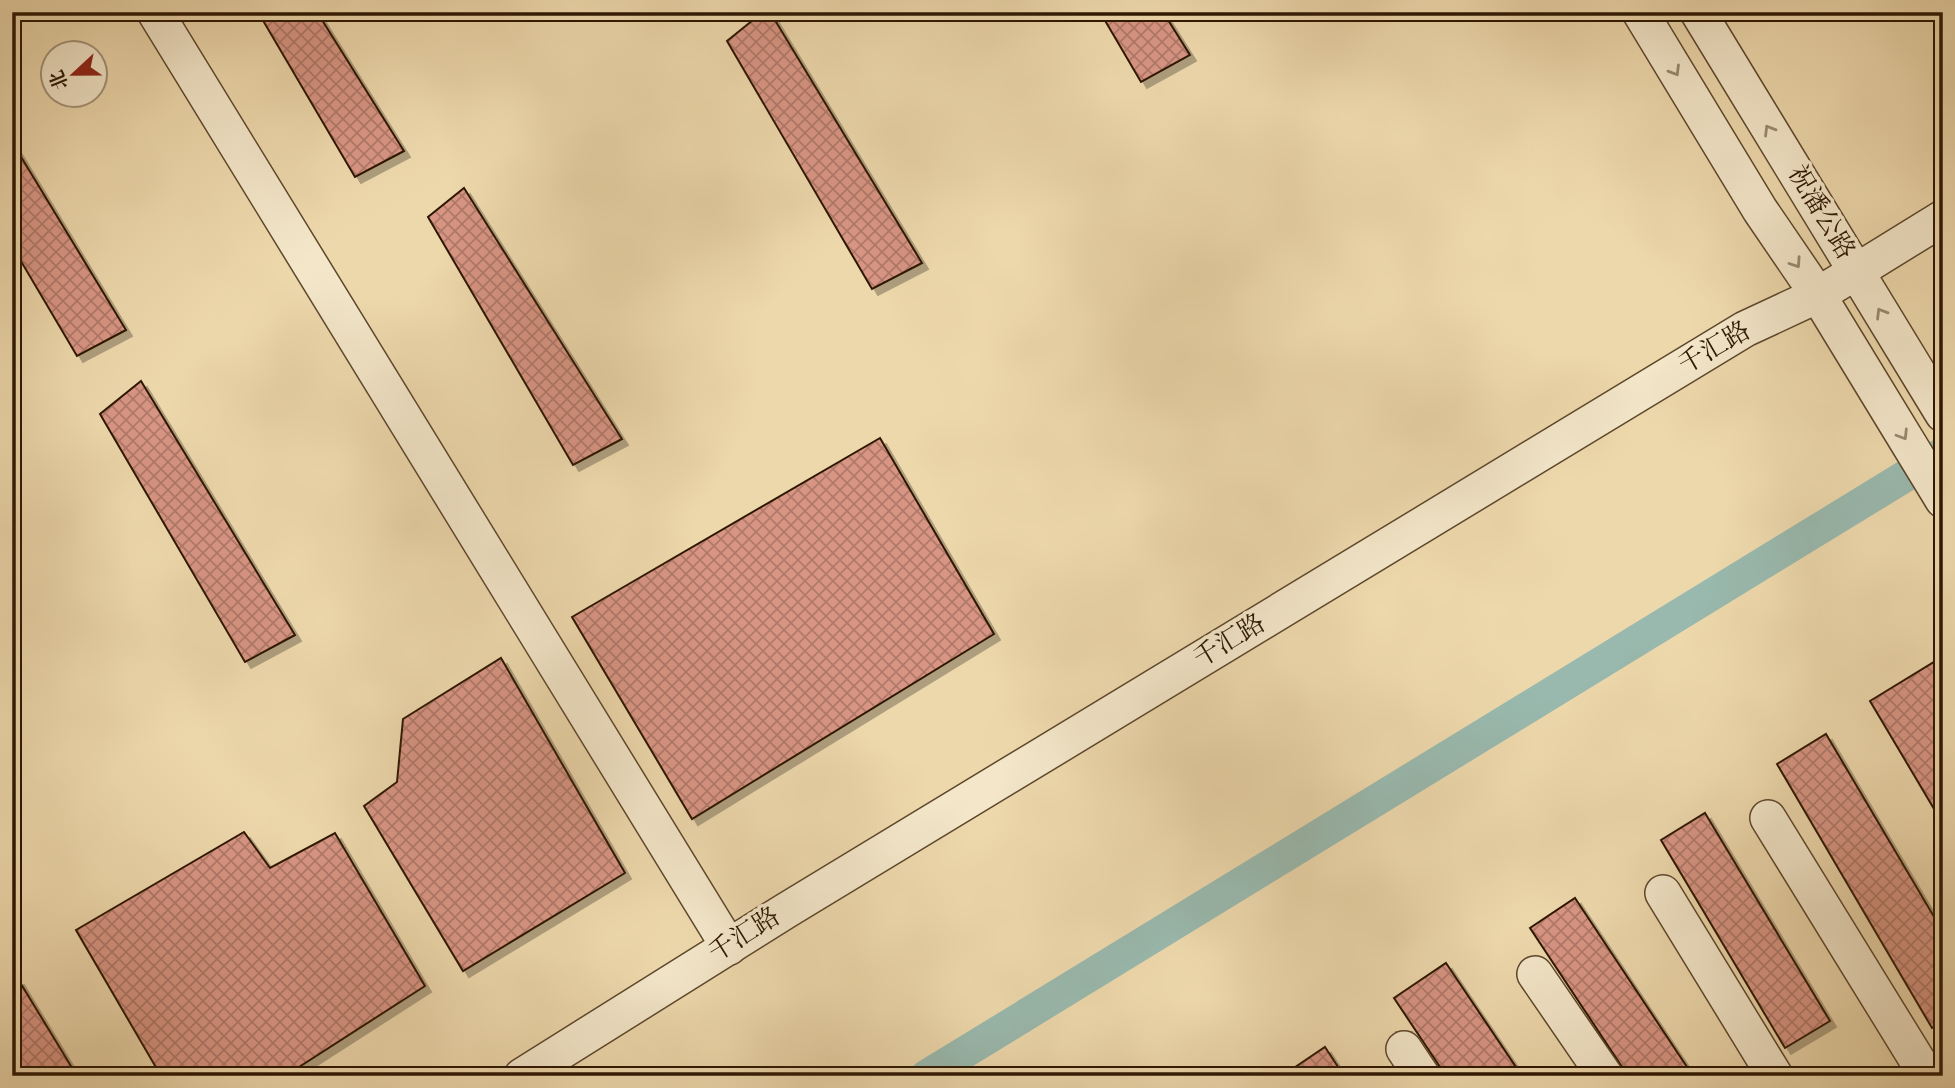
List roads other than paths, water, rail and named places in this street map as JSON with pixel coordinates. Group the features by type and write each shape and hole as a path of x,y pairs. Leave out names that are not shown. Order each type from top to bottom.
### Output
{"street":[{"path":"155,12 729,947"},
{"path":"1640,12 1760,210 1818,295 1943,500"},
{"name":"祝潘公路","path":"1698,12 1943,414"},
{"name":"千汇路","path":"522,1076 729,947 1745,330 1818,295 1943,218"},
{"path":"1768,818 1927,1076"},
{"path":"1663,894 1775,1076"},
{"path":"1535,974 1605,1076"}],"waterway":[{"path":"926,1076 1943,453"}]}
